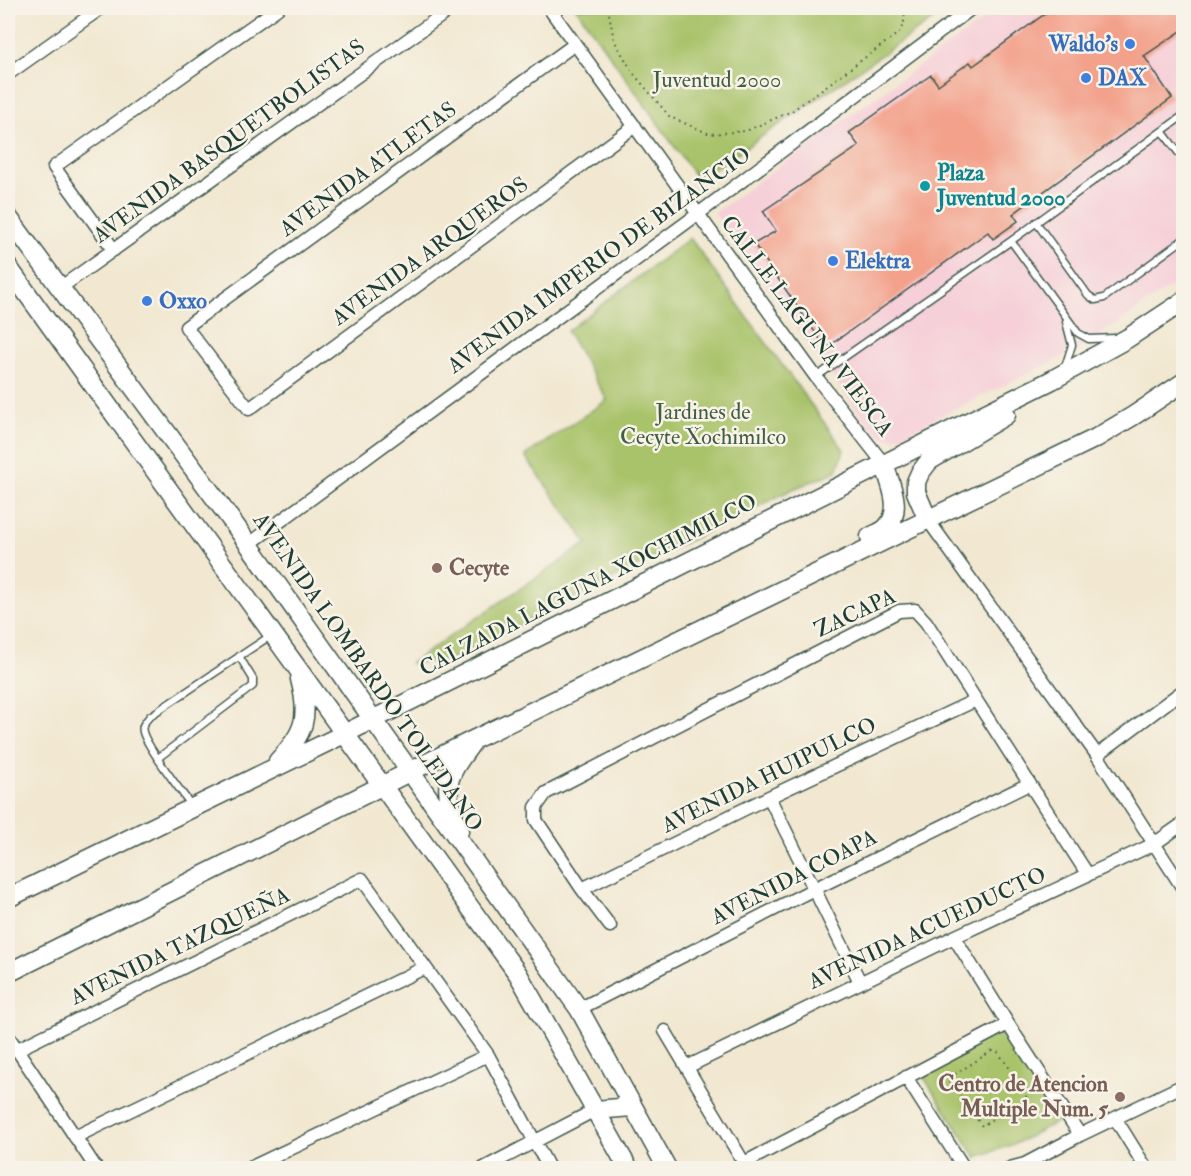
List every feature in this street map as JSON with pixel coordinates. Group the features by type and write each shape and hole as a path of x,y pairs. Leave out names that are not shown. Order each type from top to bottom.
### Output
{"main road":[{"name":"AVENIDA LOMBARDO TOLEDANO","path":"8,217 248,545 579,1009 667,1168"},
{"path":"8,232 57,284"},
{"path":"8,267 518,974 628,1168"},
{"name":"CALZADA LAGUNA XOCHIMILCO","path":"8,898 344,734 1052,380 1128,338 1184,301"},
{"path":"928,520 916,492 916,482 929,460 1065,381 1090,360"},
{"path":"8,973 475,739 1104,434 1184,382"},
{"path":"709,625 711,621 742,600 885,529 895,513 895,501 884,464"},
{"path":"269,771 301,734 306,715 297,668"},
{"path":"465,849 449,802 448,786 452,770 475,739"},
{"path":"595,1110 632,1107"}],"street":[{"path":"8,75 101,8"},
{"path":"114,250 54,167 278,8"},
{"name":"AVENIDA BASQUETBOLISTAS","path":"57,284 114,250 452,8"},
{"name":"CALLE LAGUNA VIESCA","path":"549,8 816,377 884,464"},
{"name":"AVENIDA IMPERIO DE BIZANCIO","path":"248,545 698,214 972,8"},
{"name":"AVENIDA ATLETAS","path":"249,409 186,327 575,44"},
{"name":"AVENIDA ARQUEROS","path":"249,409 635,126"},
{"path":"928,520 1097,755 1184,890"},
{"name":"ZACAPA","path":"582,889 536,820 536,807 546,793 899,611 915,610 926,622 1088,875"},
{"path":"1097,755 1184,690"},
{"name":"AVENIDA HUIPULCO","path":"582,889 769,797 976,700"},
{"name":"AVENIDA COAPA","path":"579,1009 814,889 1029,784"},
{"path":"769,797 860,982"},
{"name":"AVENIDA ACUEDUCTO","path":"687,1067 954,937 1154,844 1184,823"},
{"name":"AVENIDA TAZQUEÑA","path":"16,1050 362,879 424,968"},
{"path":"582,889 610,926"},
{"path":"954,937 1080,1135"},
{"path":"75,1137 424,968 488,1055 549,1168"},
{"path":"665,1031 744,1163 1008,1024"},
{"path":"8,1036 96,1168"},
{"path":"250,1168 488,1055"},
{"path":"906,1077 964,1168"},
{"path":"1010,1168 1026,1166 1080,1135 1184,1085"},
{"path":"484,1168 595,1110"},
{"path":"1115,1118 1146,1168"}],"lane":[{"path":"816,377 1011,241 1184,115"},
{"path":"1162,131 1184,160"},
{"path":"1036,222 1088,295 1095,300 1104,298 1184,239"},
{"path":"1011,241 1078,333 1089,339 1128,338"},
{"path":"1052,380 1064,368 1071,352 1072,345 1065,318"},
{"path":"193,808 158,758 143,733 143,725 150,716 272,635"},
{"path":"158,758 253,686 254,679 239,656"}],"path":[{"path":"608,8 614,40 633,73 670,117 710,134 746,131 792,111 900,32 905,19 903,8"},
{"path":"992,1051 997,1051 1028,1096 982,1126 949,1082 949,1078 992,1051"}],"shaded area":[{"name":"Plaza Juventud 2000","path":"1000,8 1183,8 1183,278 1085,346 896,438 884,437 870,428 714,213"}],"green space":[{"name":"Juventud 2000","path":"576,8 950,8 698,180"},
{"name":"Jardines de Cecyte Xochimilco","path":"690,238 844,450 837,471 793,489 449,660 411,663 587,543 525,456 607,400 567,331"},
{"path":"1008,1024 1062,1119 1017,1143 976,1157 919,1070"}],"building":[{"name":"Plaza Juventud 2000","path":"1053,8 1184,8 1184,29 1144,56 1172,98 1013,214 1018,221 993,239 988,232 826,348 754,244 776,231 763,211 859,146 849,133 931,75 938,85 970,62 973,66"}],"place":[{"name":"Waldo's","path":"1130,44"},
{"name":"DAX","path":"1086,78"},
{"name":"Plaza Juventud 2000","path":"925,186"},
{"name":"Elektra","path":"833,261"},
{"name":"Oxxo","path":"147,301"},
{"name":"Cecyte","path":"437,568"},
{"name":"Centro de Atencion Multiple Num. 5","path":"1120,1097"}]}
